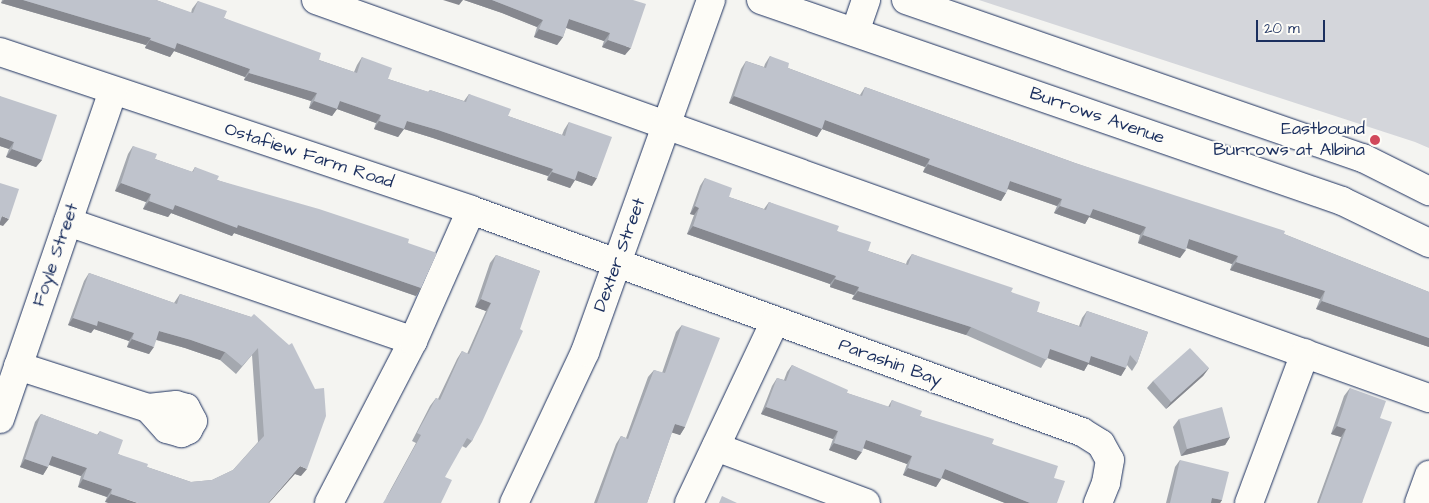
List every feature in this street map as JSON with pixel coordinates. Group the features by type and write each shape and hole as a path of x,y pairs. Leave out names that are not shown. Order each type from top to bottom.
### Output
{"street":[{"path":"316,0 1429,398"},
{"name":"Dexter Street","path":"514,503 585,352 711,0"},
{"name":"Burrows Avenue","path":"761,0 1342,201 1429,243"},
{"path":"855,32 866,0"},
{"path":"906,0 1362,158 1429,191"},
{"name":"Ostafiew Farm Road","path":"0,52 471,210 617,262"},
{"name":"Foyle Street","path":"0,419 113,91"},
{"path":"329,503 413,341 471,210"},
{"path":"68,222 413,341"},
{"name":"Parashin Bay","path":"617,262 1082,432 1101,444 1110,460 1106,483 1098,503"},
{"path":"689,503 775,321"},
{"path":"1250,503 1305,353"},
{"path":"18,366 148,408"},
{"path":"716,447 866,503"},
{"path":"1419,503 1429,475"}],"shaded area":[{"path":"979,0 1429,0 1429,148 1415,142"}],"building":[{"path":"23,0 156,0 193,13 198,1 227,11 224,18 321,53 319,60 357,73 362,57 392,68 388,79 466,102 469,94 511,109 508,116 565,136 569,122 612,137 597,178 578,171 575,180 552,172 553,169 438,130 407,121 404,129 379,121 381,115 340,101 337,109 314,101 317,93 249,73 250,69 177,43 175,49 150,40 151,38"},
{"path":"492,0 633,0 646,4 631,48 608,40 610,33 569,19 563,37 539,29 543,20"},
{"path":"770,56 789,63 788,68 862,96 865,87 1075,163 1285,231 1284,234 1429,292 1429,338 1322,301 1325,291 1236,262 1238,256 1189,239 1186,250 1143,235 1146,227 1093,209 1090,216 1060,206 1062,199 1010,181 1006,193 928,164 930,159 825,120 822,129 734,96 746,61 766,68"},
{"path":"0,96 57,115 42,160 12,149 14,142 0,137"},
{"path":"133,146 157,154 155,159 193,172 195,167 219,176 217,180 319,209 409,239 408,243 437,253 421,288 238,225 237,228 175,205 173,210 149,201 151,194 121,183"},
{"path":"705,178 732,188 729,197 766,210 769,202 839,226 837,231 871,242 868,251 908,265 912,254 1013,288 1011,292 1040,302 1037,312 1081,327 1087,311 1148,332 1137,363 1130,355 1126,368 1091,356 1089,363 1050,349 1047,360 971,327 858,291 859,287 835,279 836,276 693,226 699,208 695,206"},
{"path":"0,183 19,189 9,219 2,216 0,222"},
{"path":"496,255 540,271 520,329 523,331 482,422 472,441 467,438 445,477 452,480 441,503 383,503 421,435 417,433 436,398 440,400 462,351 469,354 491,303 481,299"},
{"path":"89,273 177,304 180,294 251,317 254,314 289,345 292,343 315,389 324,388 326,416 307,469 300,466 268,503 138,503 111,494 112,489 83,479 87,468 52,456 48,467 25,459 41,414 98,435 100,431 123,440 118,454 148,464 147,467 191,482 212,480 233,470 264,436 258,348 242,366 225,352 191,340 159,331 154,347 132,339 134,333 98,321 97,326 73,318"},
{"path":"682,325 720,338 685,427 675,424 647,503 597,503 621,436 628,439 654,370 665,373"},
{"path":"1190,348 1209,368 1171,402 1153,381"},
{"path":"792,365 848,390 847,393 890,407 892,400 922,411 920,416 994,439 992,444 1058,466 1054,478 1065,481 1057,503 1030,503 945,469 941,479 908,468 912,456 866,440 862,452 834,443 838,431 766,407 777,378 786,381"},
{"path":"1350,388 1386,401 1380,418 1392,422 1362,503 1319,503 1346,429 1337,426"},
{"path":"1222,407 1230,437 1187,449 1179,419"},
{"path":"1180,460 1229,472 1222,500 1212,498 1211,503 1170,503"},
{"path":"722,496 737,503 719,503"}],"place":[{"name":"Eastbound Burrows at Albina","path":"1375,140"}]}
